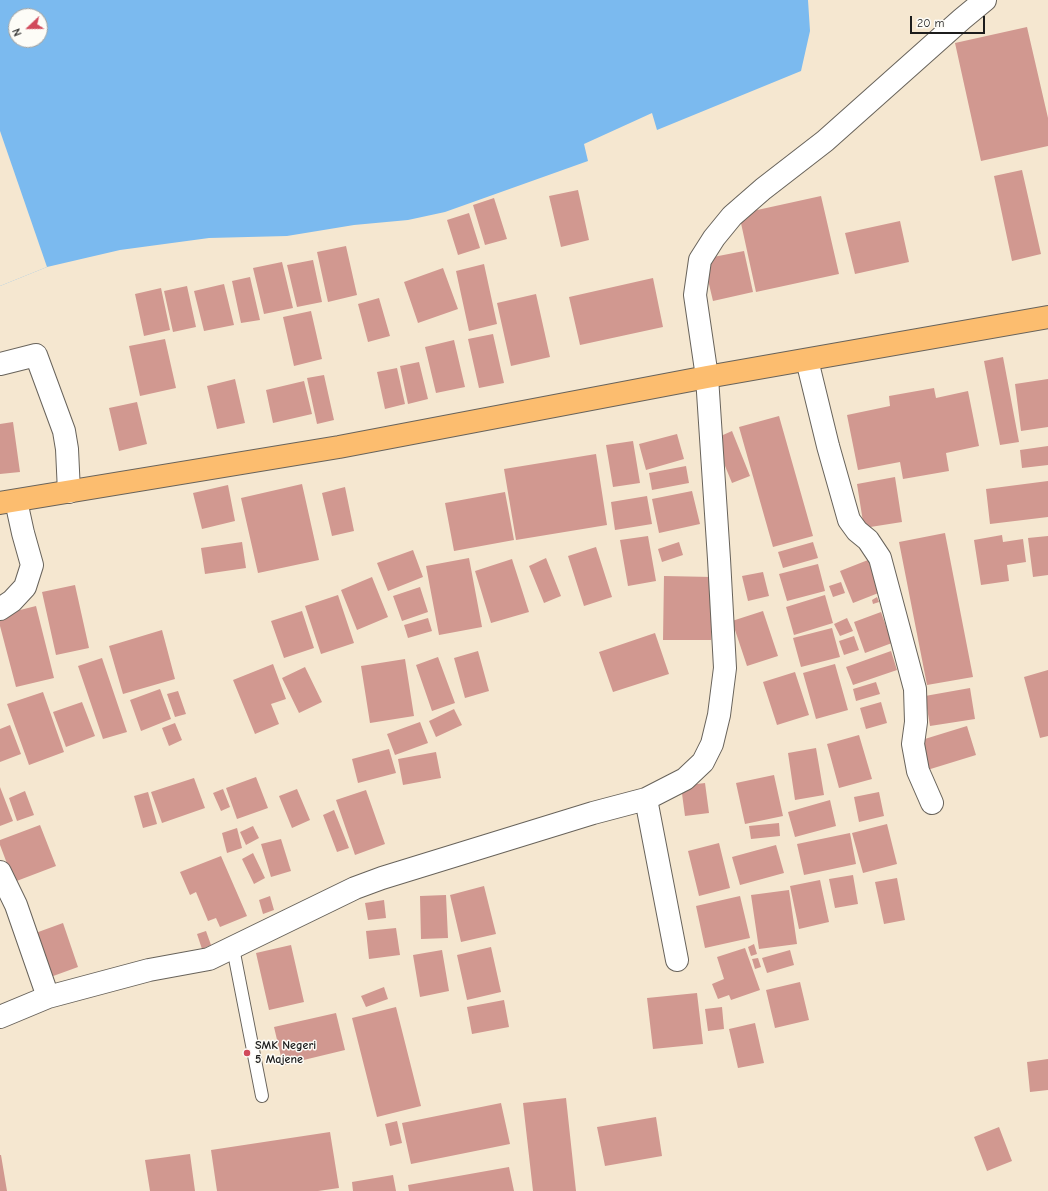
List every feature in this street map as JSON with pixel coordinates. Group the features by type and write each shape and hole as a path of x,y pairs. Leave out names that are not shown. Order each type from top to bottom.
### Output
{"highway":[{"path":"8,502 339,447 707,377 1048,317"}],"street":[{"path":"0,1017 48,997 149,970 210,959 355,888 382,878 646,798 685,779 703,762 712,744 719,715 725,668 707,377 695,295 700,260 714,238 732,216 762,189 825,141 985,0"},
{"path":"0,364 36,355 64,431 67,450 69,492"},
{"path":"807,360 828,446 849,520 857,531 868,540 880,558 915,689 916,722 912,744 918,771 932,803"},
{"path":"0,608 12,601 25,587 32,565 23,533 8,502"},
{"path":"646,798 677,960"},
{"path":"0,872 16,905 48,997"}],"lane":[{"path":"233,948 262,1096"}],"water":[{"path":"0,0 808,0 810,31 801,71 657,130 652,113 584,144 588,161 445,212 408,220 354,225 287,236 209,238 120,250 47,267 0,286"}],"pier":[{"path":"0,131 47,267 0,286"}],"building":[{"path":"1027,27 1048,118 1048,146 981,161 955,43"},
{"path":"1022,170 1041,254 1012,261 994,176"},
{"path":"578,190 589,240 561,247 549,196"},
{"path":"821,196 839,274 756,292 739,214"},
{"path":"494,198 507,239 485,245 473,205"},
{"path":"469,213 480,248 458,255 447,220"},
{"path":"900,221 909,262 855,274 845,233"},
{"path":"346,246 357,295 328,302 317,252"},
{"path":"744,251 753,292 713,301 703,259"},
{"path":"313,260 322,302 297,307 287,265"},
{"path":"282,262 293,308 264,314 253,268"},
{"path":"484,264 497,324 469,331 456,271"},
{"path":"443,268 458,309 418,323 404,282"},
{"path":"250,277 260,320 241,323 232,281"},
{"path":"653,278 663,327 580,345 569,297"},
{"path":"224,284 234,325 204,331 194,291"},
{"path":"187,286 196,327 173,332 164,291"},
{"path":"161,288 170,330 144,336 135,294"},
{"path":"536,294 550,357 511,366 497,303"},
{"path":"379,298 390,336 368,342 358,304"},
{"path":"311,311 322,359 294,366 283,317"},
{"path":"493,334 504,383 479,388 468,339"},
{"path":"165,339 176,388 140,396 129,346"},
{"path":"454,340 465,387 436,393 425,347"},
{"path":"1003,357 1019,442 1000,445 984,361"},
{"path":"419,362 428,399 408,404 400,366"},
{"path":"397,368 405,404 385,409 377,372"},
{"path":"324,375 334,420 317,424 307,378"},
{"path":"235,379 245,423 217,429 207,386"},
{"path":"1048,379 1048,427 1021,431 1015,384"},
{"path":"304,381 312,414 273,423 266,390"},
{"path":"934,388 936,398 968,391 979,446 946,453 949,471 903,479 900,462 858,470 847,415 890,406 889,396"},
{"path":"137,402 147,444 119,451 109,408"},
{"path":"779,416 813,536 773,547 739,427"},
{"path":"13,422 20,472 0,474 0,424"},
{"path":"732,431 750,476 732,483 714,439"},
{"path":"677,434 684,459 646,470 639,444"},
{"path":"633,441 640,483 613,487 606,445"},
{"path":"1048,446 1048,465 1022,468 1020,450"},
{"path":"596,454 607,525 516,540 504,469"},
{"path":"686,466 689,483 652,490 649,473"},
{"path":"895,477 902,522 864,528 857,484"},
{"path":"1048,481 1048,517 990,524 986,489"},
{"path":"302,484 319,560 258,573 241,498"},
{"path":"228,485 235,521 202,529 193,493"},
{"path":"345,487 354,531 332,536 322,493"},
{"path":"692,491 700,524 659,533 652,499"},
{"path":"505,492 514,540 454,551 445,503"},
{"path":"647,496 652,524 615,530 611,502"},
{"path":"945,533 973,677 927,685 899,542"},
{"path":"1002,535 1003,542 1023,539 1026,562 1007,565 1009,581 981,585 974,540"},
{"path":"648,536 656,581 628,586 620,540"},
{"path":"1048,536 1048,575 1033,577 1028,538"},
{"path":"242,542 246,568 205,574 201,548"},
{"path":"679,542 683,555 662,562 658,549"},
{"path":"813,542 818,558 783,568 778,552"},
{"path":"596,547 612,597 584,606 568,556"},
{"path":"413,550 423,577 388,591 377,563"},
{"path":"469,558 482,627 439,635 426,566"},
{"path":"546,558 561,596 544,603 529,566"},
{"path":"512,559 529,612 491,623 475,571"},
{"path":"868,560 881,592 853,603 840,571"},
{"path":"818,564 825,591 787,601 779,574"},
{"path":"763,572 769,596 748,601 742,576"},
{"path":"664,576 712,577 711,640 663,640"},
{"path":"372,577 388,617 357,630 341,590"},
{"path":"841,582 845,593 833,597 829,586"},
{"path":"75,585 89,648 56,655 42,592"},
{"path":"420,587 428,612 402,621 393,596"},
{"path":"338,595 354,643 321,654 305,606"},
{"path":"825,595 833,623 794,635 786,607"},
{"path":"877,597 879,602 873,604 872,600"},
{"path":"36,606 54,678 16,687 0,626 0,615"},
{"path":"302,611 314,648 284,658 271,621"},
{"path":"763,611 778,656 747,666 732,621"},
{"path":"881,612 892,643 865,653 854,622"},
{"path":"428,618 432,631 408,638 404,625"},
{"path":"847,618 853,631 840,636 834,624"},
{"path":"832,628 840,657 801,667 793,638"},
{"path":"162,630 175,679 123,694 109,646"},
{"path":"655,633 669,674 613,692 599,652"},
{"path":"854,636 859,650 844,655 839,641"},
{"path":"478,651 489,691 465,698 454,658"},
{"path":"891,651 897,670 853,685 846,667"},
{"path":"438,657 455,703 432,711 416,665"},
{"path":"102,658 127,732 103,739 78,666"},
{"path":"405,659 414,716 370,723 361,666"},
{"path":"273,664 286,699 271,704 279,724 255,734 233,680"},
{"path":"835,664 848,710 816,719 803,673"},
{"path":"305,667 322,702 299,713 282,678"},
{"path":"1048,670 1048,736 1040,738 1024,677"},
{"path":"795,672 809,715 777,725 763,682"},
{"path":"876,682 880,694 856,701 853,689"},
{"path":"970,688 975,719 930,726 925,696"},
{"path":"160,689 171,719 141,731 130,700"},
{"path":"178,691 186,714 175,717 167,694"},
{"path":"43,692 64,752 29,765 7,704"},
{"path":"82,702 95,736 66,747 53,712"},
{"path":"881,702 887,723 866,729 860,708"},
{"path":"454,709 462,725 436,737 429,721"},
{"path":"420,722 428,743 395,755 387,734"},
{"path":"175,723 182,740 169,746 162,728"},
{"path":"10,725 21,754 0,762 0,729"},
{"path":"967,726 976,755 924,771 915,742"},
{"path":"859,735 872,779 839,788 827,744"},
{"path":"816,748 824,795 795,800 788,753"},
{"path":"389,749 396,773 358,783 352,759"},
{"path":"436,752 441,778 403,785 398,759"},
{"path":"774,775 783,816 745,824 736,783"},
{"path":"256,777 268,808 237,819 226,788"},
{"path":"194,778 205,808 162,823 151,792"},
{"path":"705,783 709,813 685,816 681,786"},
{"path":"0,787 13,821 0,826"},
{"path":"223,789 230,807 221,811 213,793"},
{"path":"297,789 310,820 292,828 279,796"},
{"path":"366,790 385,844 355,855 336,800"},
{"path":"25,791 34,815 17,821 9,798"},
{"path":"148,792 157,824 143,828 134,796"},
{"path":"879,792 884,816 859,822 854,797"},
{"path":"830,800 836,826 795,837 788,812"},
{"path":"334,810 349,848 337,852 323,815"},
{"path":"779,823 780,836 751,839 749,826"},
{"path":"887,824 897,864 863,873 852,833"},
{"path":"40,825 56,866 14,882 0,845 0,840"},
{"path":"253,826 259,838 246,845 240,832"},
{"path":"237,828 242,848 227,853 222,833"},
{"path":"850,833 856,864 804,875 797,844"},
{"path":"281,839 291,871 271,877 261,844"},
{"path":"719,843 730,888 699,896 688,851"},
{"path":"776,845 784,873 740,885 732,857"},
{"path":"253,853 265,878 254,884 242,859"},
{"path":"221,856 247,916 220,927 216,918 208,921 196,892 190,895 180,872"},
{"path":"853,875 858,904 835,908 829,879"},
{"path":"897,878 905,920 884,924 875,882"},
{"path":"820,880 829,922 799,929 790,886"},
{"path":"484,886 496,934 461,942 450,895"},
{"path":"789,890 797,944 759,949 751,895"},
{"path":"446,895 448,938 421,939 420,896"},
{"path":"270,896 274,910 263,914 259,900"},
{"path":"740,896 750,938 705,948 696,906"},
{"path":"384,900 386,918 368,920 365,903"},
{"path":"63,923 78,967 45,979 30,935"},
{"path":"396,928 400,955 369,959 366,931"},
{"path":"206,931 211,945 202,949 197,934"},
{"path":"754,944 757,954 751,956 748,947"},
{"path":"291,945 304,1002 269,1010 256,953"},
{"path":"491,947 501,992 467,1000 457,955"},
{"path":"745,948 760,990 731,1000 729,995 718,999 712,984 724,979 717,957"},
{"path":"442,950 449,991 420,997 413,955"},
{"path":"790,950 794,965 767,973 762,958"},
{"path":"758,958 761,967 755,969 752,959"},
{"path":"800,982 809,1020 775,1028 766,990"},
{"path":"384,987 388,999 366,1007 361,996"},
{"path":"697,993 703,1044 653,1049 647,998"},
{"path":"504,1000 509,1027 472,1034 467,1007"},
{"path":"396,1007 421,1106 377,1117 352,1018"},
{"path":"722,1007 724,1029 708,1031 705,1009"},
{"path":"336,1013 345,1050 283,1065 274,1027"},
{"path":"755,1023 764,1063 738,1068 729,1029"},
{"path":"1048,1059 1048,1090 1030,1092 1027,1062"},
{"path":"566,1098 576,1191 533,1191 523,1103"},
{"path":"501,1103 510,1144 411,1164 402,1123"},
{"path":"656,1117 662,1156 605,1166 597,1127"},
{"path":"397,1121 402,1143 390,1146 385,1124"},
{"path":"999,1127 1012,1161 987,1171 974,1137"},
{"path":"330,1132 339,1188 318,1191 217,1191 211,1150"},
{"path":"190,1154 195,1191 150,1191 145,1160"},
{"path":"1,1155 7,1191 0,1191"},
{"path":"509,1167 514,1191 409,1191 408,1185"},
{"path":"393,1175 396,1191 353,1191 352,1182"}],"place":[{"name":"SMK Negeri 5 Majene","path":"247,1053"}]}
